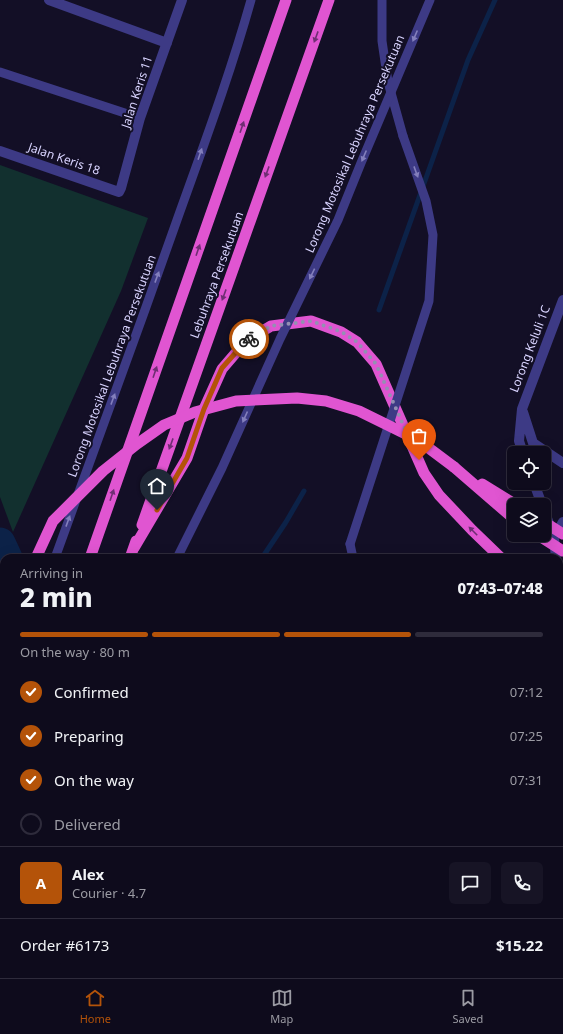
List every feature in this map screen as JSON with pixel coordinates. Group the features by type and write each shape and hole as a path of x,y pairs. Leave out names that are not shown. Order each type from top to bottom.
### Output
{"highway":[{"path":"91,554 286,0"},
{"name":"Lebuhraya Persekutuan","path":"132,553 329,0"},
{"path":"132,553 187,458 204,409 222,368 246,341 271,326 311,321 342,332 357,342 376,364 424,472 439,495 497,554"},
{"path":"38,554 53,521 103,471 137,444 176,420 195,412 236,401 297,398 326,401 359,411 418,440 454,467 507,513"},
{"path":"454,467 507,499"},
{"path":"551,529 559,536"},
{"path":"548,542 563,552"}],"street":[{"path":"49,0 166,43"},
{"name":"Jalan Keris 11","path":"119,192 140,118 182,0"},
{"name":"Jalan Keris 18","path":"0,151 119,192"},
{"name":"Lorong Keluli 1C","path":"563,300 522,408 533,443 563,463"},
{"path":"521,446 519,441 522,408"},
{"path":"551,522 559,536"},
{"path":"557,554 563,522"}],"lane":[{"name":"Lorong Motosikal Lebuhraya Persekutuan","path":"56,554 189,187 239,43 251,0"},
{"path":"352,554 350,544 428,302 433,235 426,201 403,136 388,82 382,41 382,0"},
{"name":"Lorong Motosikal Lebuhraya Persekutuan","path":"179,554 222,468 280,339 338,220 430,0"},
{"path":"0,72 140,118"}],"green space":[{"path":"0,165 148,218 121,291 13,532 0,497"}],"waterway":[{"path":"379,310 468,60 495,0"},
{"path":"265,554 304,491"},
{"path":"0,543 5,554"}],"way so far":[{"path":"249,339 271,326 311,321 342,332 357,342 376,364 419,460"}],"route":[{"path":"157,510 187,458 204,409 222,368 249,339"}]}
